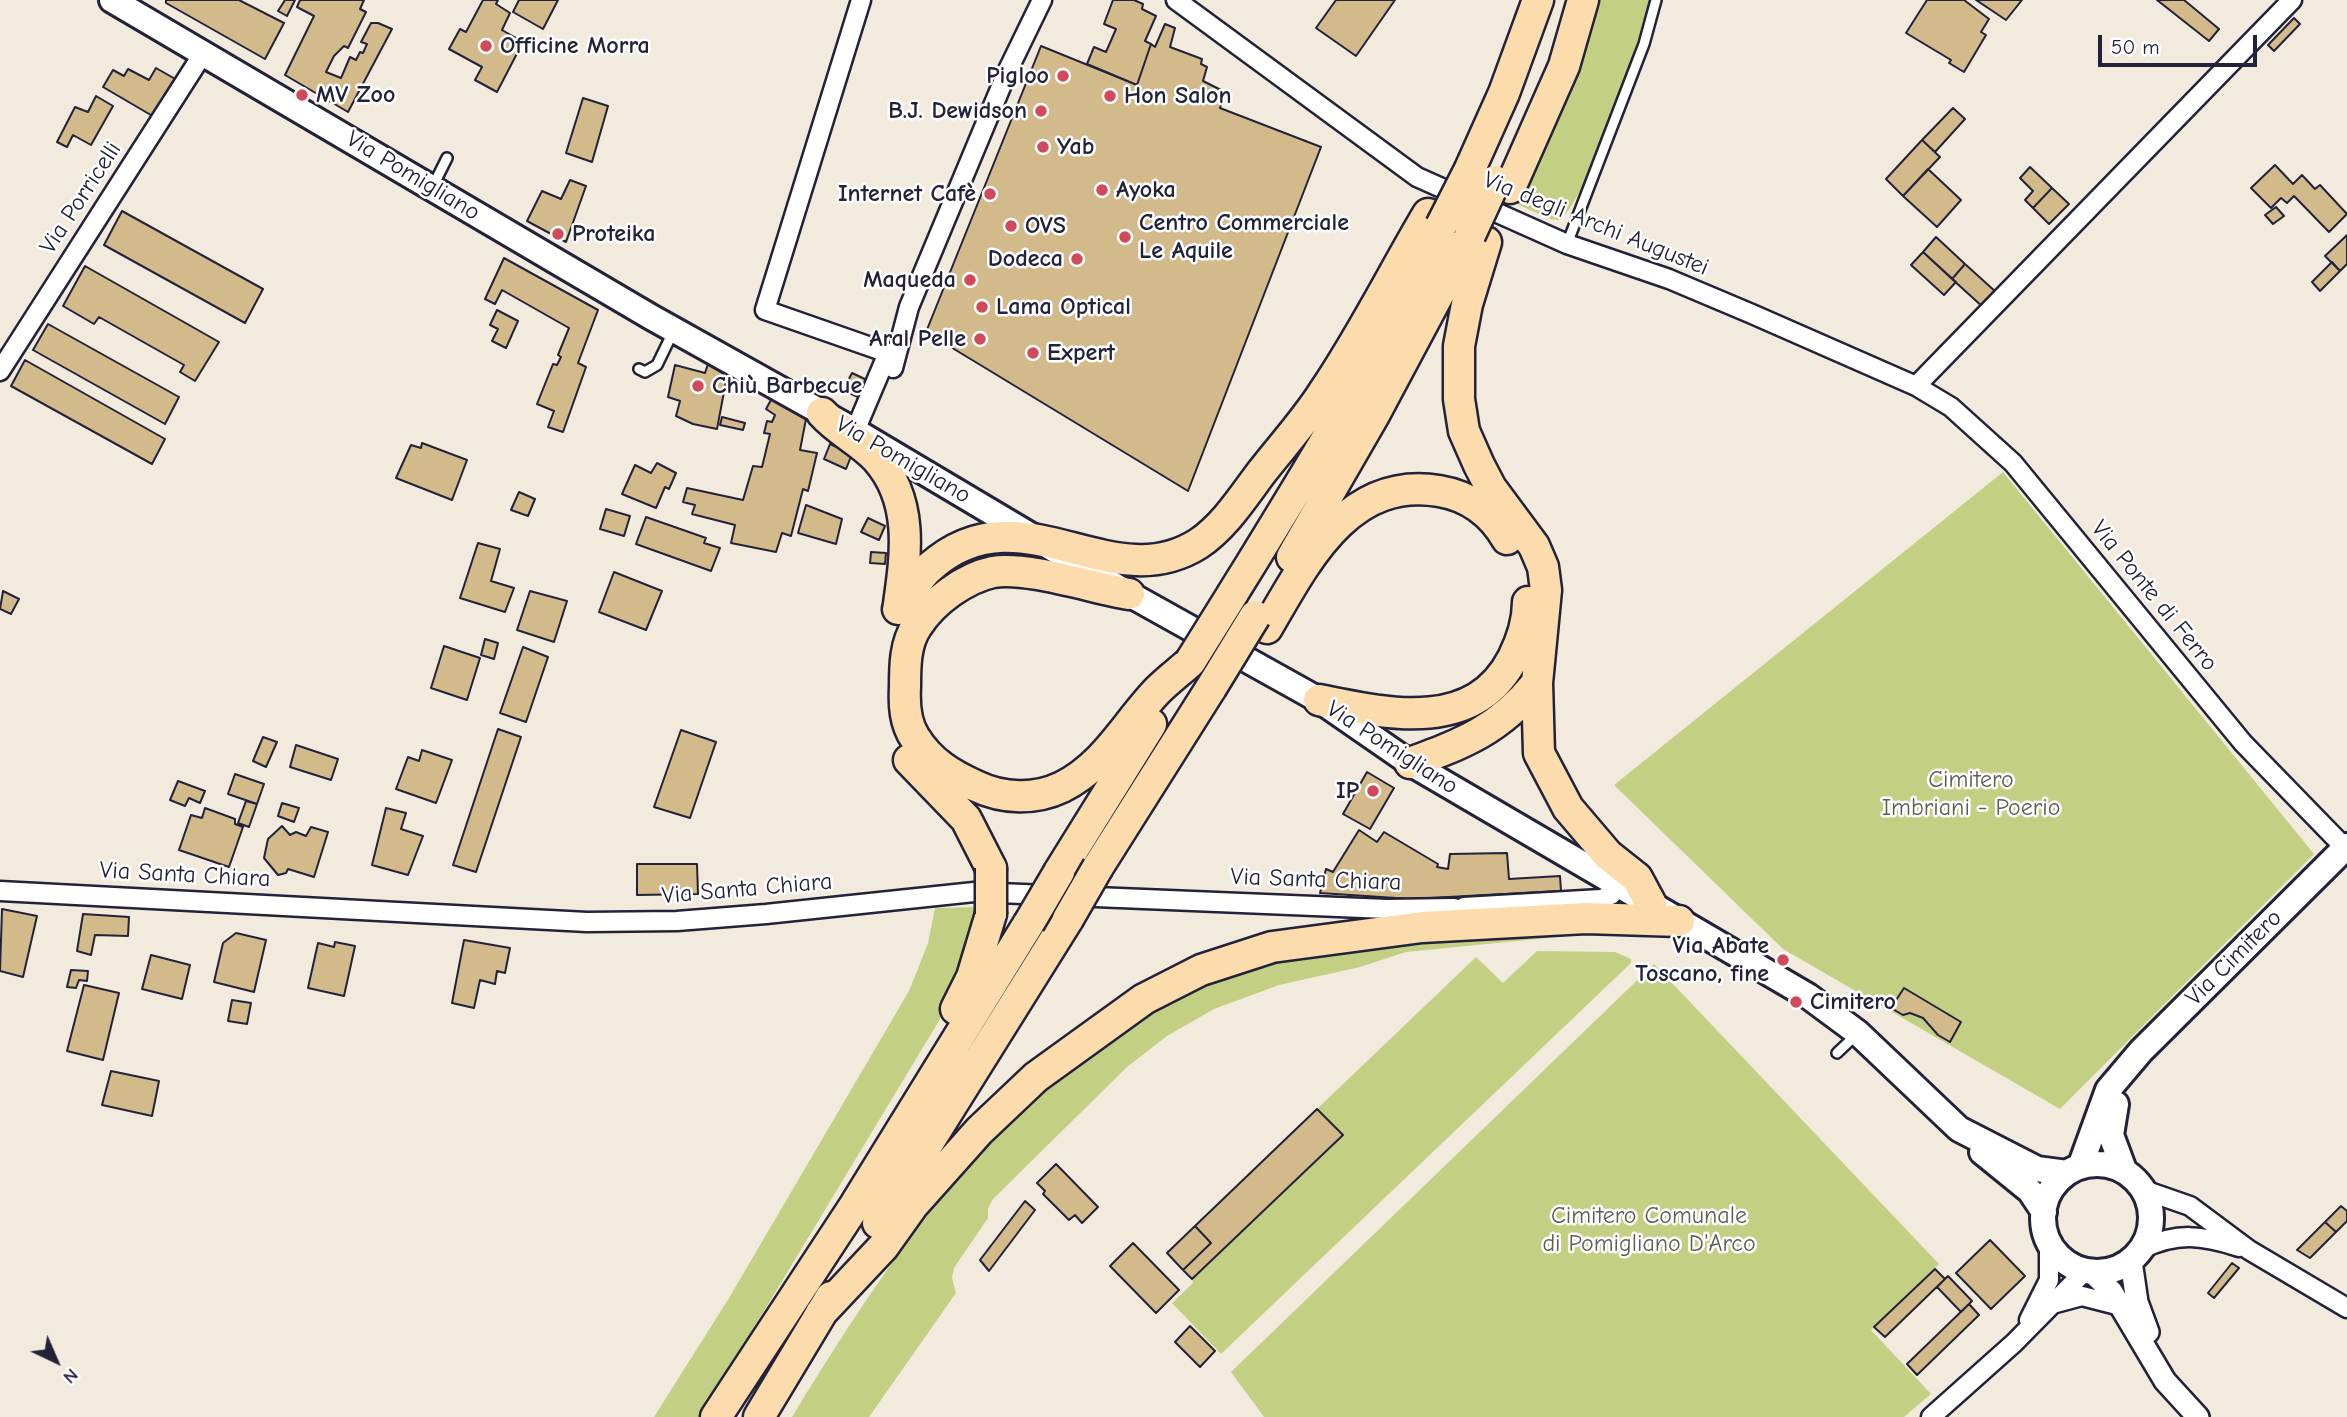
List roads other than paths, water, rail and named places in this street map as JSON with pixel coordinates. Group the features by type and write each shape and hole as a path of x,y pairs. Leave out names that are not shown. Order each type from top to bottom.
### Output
{"highway":[{"path":"1482,175 1531,100 1569,0"},
{"path":"898,609 930,567 955,548 985,538 1035,537 1132,562 1164,559 1198,543 1227,517 1323,393 1434,220 1482,175 1564,66 1583,0"},
{"path":"1537,3 1504,93 1482,175 1478,239 1459,346 1459,399 1464,430 1479,465 1491,488 1534,546 1543,567 1546,590 1536,683 1539,754 1567,808 1608,855 1637,878 1651,904"},
{"path":"716,1417 855,1205 1318,455 1407,299 1434,220"},
{"path":"759,1417 821,1312 1123,828 1174,774 1217,692 1261,622 1374,415 1478,239"},
{"path":"822,413 835,428 876,458 902,507 906,538 887,680 888,699 904,754 966,820 992,868 991,914 972,977 879,1138 855,1205"},
{"path":"1261,622 1321,544 1367,499 1418,488 1455,494 1493,518 1521,562 1528,584 1524,633 1498,682 1482,695 1451,710 1389,713 1319,700"},
{"path":"1129,594 1025,573 995,572 971,579 937,603 916,627 906,658 905,710 913,736 930,759 954,776 1003,798 1061,787 1090,769 1112,747 1158,690 1190,662"},
{"path":"1410,763 1470,741 1494,726 1522,702 1536,683"},
{"path":"821,1312 883,1248 913,1205 979,1131 1036,1077 1144,999 1201,970 1272,947 1422,926 1586,918 1679,921"}],"main road":[{"name":"Via Pomigliano","path":"112,0 674,330 855,431 1129,594 1319,700 1410,763 1808,996 1858,1033 1959,1129"},
{"name":"Via Cimitero","path":"2074,1170 2108,1090 2141,1051 2346,848"},
{"path":"2074,1170 2055,1183 2043,1212 2049,1243 2058,1256 2089,1272 2114,1269 2136,1255 2150,1230 2151,1210 2144,1190 2124,1170 2113,1146 2110,1125 2123,1073"},
{"path":"1959,1129 2037,1169 2074,1170 2102,1164 2124,1170"},
{"path":"1959,1129 1992,1163 2030,1191 2043,1212"}],"street":[{"path":"855,431 888,352 765,310 861,0"},
{"path":"1018,30 1031,0"},
{"path":"855,431 877,404 898,356 909,307 1008,70 1042,0"},
{"name":"Via degli Archi Augustei","path":"1176,0 1417,177 1567,244 1669,279 1916,386"},
{"path":"1916,386 2292,0"},
{"name":"Via Porricelli","path":"0,371 204,52"},
{"name":"Via Ponte di Ferro","path":"1916,386 1951,407 1996,444 2243,743 2346,848"},
{"path":"1454,908 1601,899 1611,895 1616,886"},
{"name":"Via Santa Chiara","path":"0,891 587,922 766,914 974,892 1387,909 1454,908 1496,923"},
{"path":"2144,1190 2190,1206 2249,1250 2347,1308"},
{"path":"2151,1355 2150,1336 2137,1302 2136,1255 2162,1239 2197,1235 2249,1250"},
{"path":"2014,1343 2042,1299 2049,1280 2049,1243"},
{"path":"1931,1417 2089,1272 2121,1306 2165,1381 2198,1417"},
{"path":"2056,1303 2082,1296 2121,1306"}],"lane":[{"path":"1567,244 1644,44 1656,0"},
{"path":"432,188 447,158"},
{"path":"639,369 645,372 657,365 674,330"},
{"path":"1837,1053 1858,1033"}],"place":[{"name":"Officine Morra","path":"486,46"},
{"name":"Pigloo","path":"1063,76"},
{"name":"MV Zoo","path":"302,95"},
{"name":"Hon Salon","path":"1110,96"},
{"name":"B.J. Dewidson","path":"1041,111"},
{"name":"Yab","path":"1043,147"},
{"name":"Ayoka","path":"1102,190"},
{"name":"Internet Cafè","path":"990,194"},
{"name":"OVS","path":"1011,226"},
{"name":"Proteika","path":"558,234"},
{"name":"Centro Commerciale Le Aquile","path":"1125,237"},
{"name":"Dodeca","path":"1077,259"},
{"name":"Maqueda","path":"970,280"},
{"name":"Lama Optical","path":"982,307"},
{"name":"Aral Pelle","path":"980,339"},
{"name":"Expert","path":"1033,353"},
{"name":"Chiù Barbecue","path":"698,386"},
{"name":"IP","path":"1373,791"},
{"name":"Via Abate Toscano, fine","path":"1783,960"},
{"name":"Cimitero","path":"1796,1002"}],"park label":[{"name":"Cimitero Imbriani - Poerio","path":"1971,794"},
{"name":"Cimitero Comunale di Pomigliano D'Arco","path":"1649,1230"}]}
